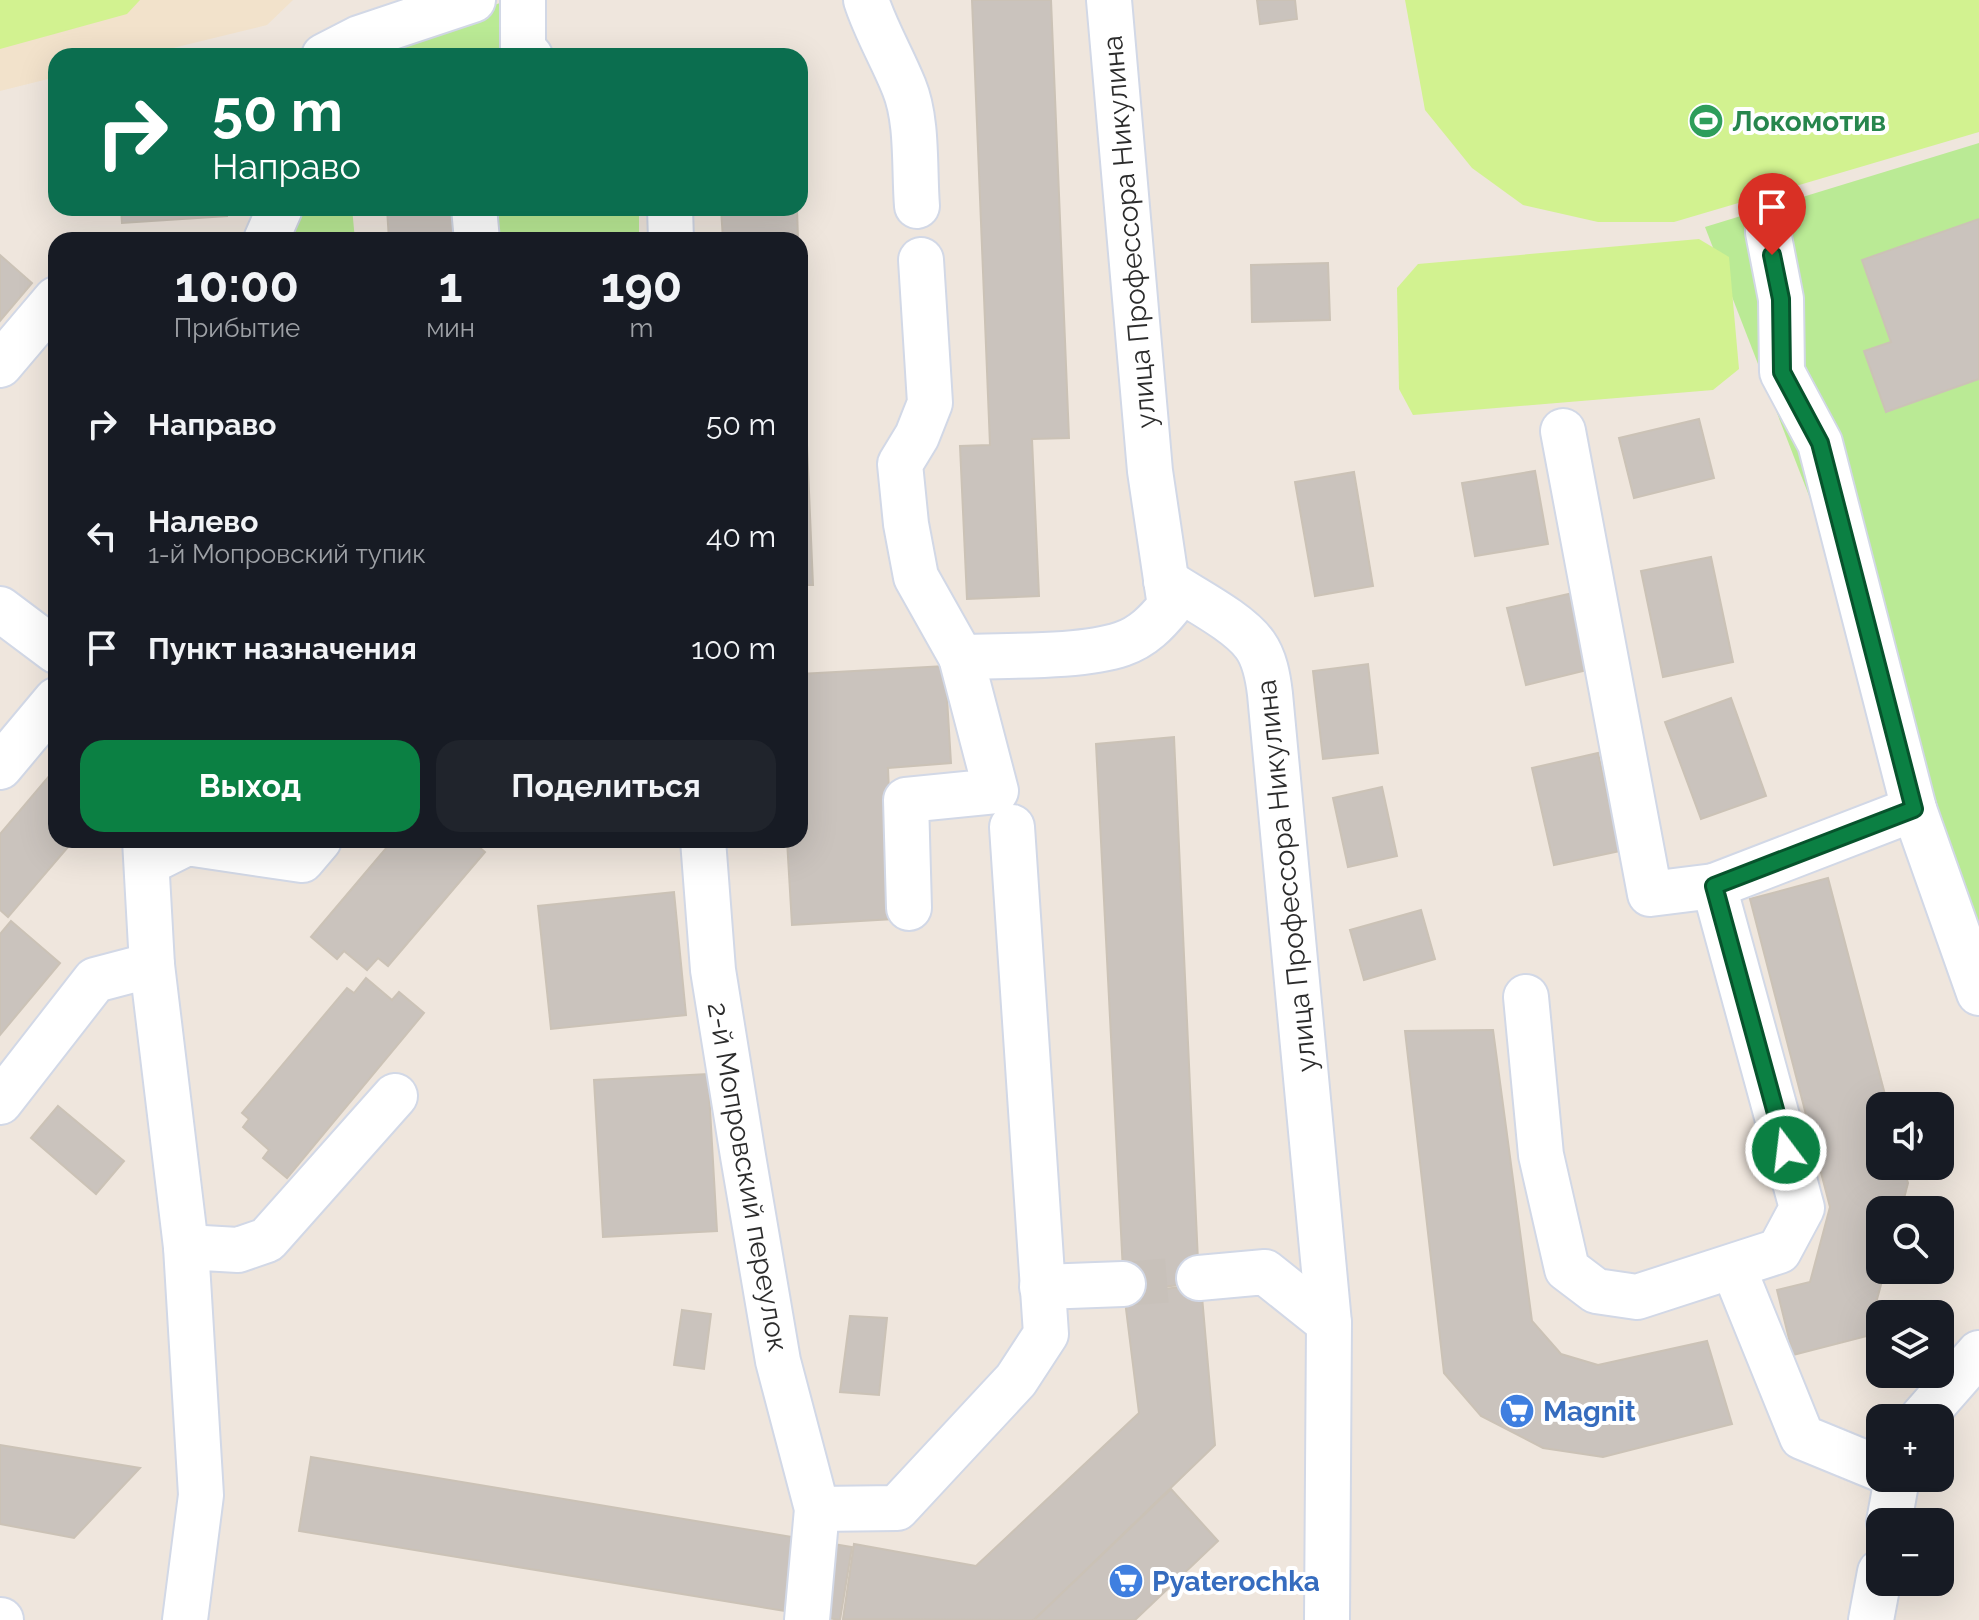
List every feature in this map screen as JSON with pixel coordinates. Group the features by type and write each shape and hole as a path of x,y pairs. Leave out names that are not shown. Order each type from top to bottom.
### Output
{"street":[{"path":"340,48 359,38 473,0"},
{"path":"523,0 524,48"},
{"path":"866,0 882,44 904,87 910,112 917,206"},
{"name":"улица Профессора Никулина","path":"1109,0 1150,471 1166,581 1233,625 1255,644 1266,669 1329,1323 1327,1620"},
{"path":"1768,232 1781,299 1782,372 1820,443 1914,809 1979,993"},
{"path":"909,908 906,800 996,791 961,657 916,577 906,524 900,464 917,436 930,403 921,260"},
{"path":"0,365 48,308"},
{"path":"1563,431 1650,894 1714,886 1914,809"},
{"path":"961,657 1093,650 1123,644 1152,628 1170,606 1166,581"},
{"path":"0,609 48,645"},
{"path":"0,767 48,710"},
{"path":"817,1509 897,1508 1016,1380 1046,1334 1012,827"},
{"path":"221,848 302,860 312,848"},
{"name":"2-й Мопровский переулок","path":"704,848 713,970 778,1361 817,1509 807,1620"},
{"path":"146,852 152,965 186,1247 197,1395 201,1495 185,1620"},
{"path":"1526,997 1541,1155 1567,1269 1596,1291 1637,1297 1779,1251 1802,1208 1714,886"},
{"path":"0,1102 95,980 152,965"},
{"path":"186,1247 238,1250 267,1240 395,1096"},
{"path":"1733,1267 1802,1437 1866,1463"},
{"path":"1199,1278 1265,1272 1329,1323"},
{"path":"1042,1287 1123,1284"},
{"path":"1934,1404 1979,1353"},
{"path":"1871,1620 1876,1596"}],"shaded area":[{"path":"0,0 293,0 267,25 173,48 48,48 48,79 0,91"}],"green space":[{"path":"0,0 140,0 127,14 0,49"},
{"name":"Локомотив","path":"1405,0 1979,0 1979,132 1674,222 1598,222 1523,205 1472,168 1425,110"},
{"path":"500,3 504,48 369,48"},
{"path":"1979,143 1979,935 1705,227"},
{"path":"286,216 353,216 354,232 282,232"},
{"path":"495,216 639,216 639,232 496,232"},
{"path":"1699,239 1729,257 1739,369 1713,390 1413,415 1399,389 1397,288 1418,264"}],"building":[{"path":"972,0 1051,0 1069,438 1032,439 1039,596 967,599 960,446 990,445"},
{"path":"1257,0 1295,0 1297,19 1260,24"},
{"path":"122,216 227,216 122,223"},
{"path":"388,216 462,216 463,232 388,232"},
{"path":"722,216 797,216 798,232 722,232"},
{"path":"1979,219 1979,379 1886,412 1864,351 1891,342 1862,260"},
{"path":"0,255 32,283 0,321"},
{"path":"1328,263 1330,320 1252,322 1251,265"},
{"path":"1699,419 1714,478 1634,498 1619,438"},
{"path":"808,468 813,585 808,585"},
{"path":"1535,471 1548,544 1475,556 1462,483"},
{"path":"1354,472 1373,586 1315,596 1295,482"},
{"path":"1711,557 1733,662 1663,677 1641,571"},
{"path":"1573,593 1591,669 1526,685 1507,608"},
{"path":"1368,664 1378,753 1323,759 1313,671"},
{"path":"945,666 951,763 888,768 894,919 792,925 787,848 808,848 808,674"},
{"path":"1731,698 1766,796 1701,819 1665,722"},
{"path":"1174,737 1199,1283 1124,1291 1096,744"},
{"path":"1598,753 1620,851 1554,865 1532,768"},
{"path":"48,777 48,848 67,848 8,917 0,910 0,834"},
{"path":"1382,787 1397,856 1348,867 1333,798"},
{"path":"386,848 480,848 485,852 388,966 378,958 367,970 344,951 337,959 311,937"},
{"path":"1828,878 1884,1092 1866,1092 1866,1180 1907,1180 1908,1183 1905,1196 1866,1196 1866,1284 1881,1284 1877,1300 1866,1300 1866,1336 1793,1355 1777,1290 1810,1282 1830,1207 1750,899"},
{"path":"674,892 686,1015 551,1029 538,906"},
{"path":"1421,910 1435,959 1364,980 1350,930"},
{"path":"11,921 60,963 0,1035 0,934"},
{"path":"366,978 392,1000 399,992 424,1013 287,1178 263,1158 269,1150 243,1127 249,1119 242,1113 347,988 354,993"},
{"path":"1493,1030 1532,1321 1561,1354 1598,1365 1707,1341 1732,1424 1603,1457 1543,1448 1481,1416 1444,1373 1405,1031"},
{"path":"708,1074 717,1231 603,1237 594,1080"},
{"path":"58,1106 124,1161 96,1194 31,1138"},
{"path":"1201,1285 1215,1445 1034,1620 843,1619 854,1544 976,1566 1139,1413 1124,1293"},
{"path":"682,1310 711,1314 704,1369 674,1365"},
{"path":"850,1316 887,1318 879,1395 840,1392"},
{"path":"0,1445 140,1468 74,1538 0,1524"},
{"path":"311,1457 852,1547 840,1620 299,1531"},
{"name":"Pyaterochka","path":"1171,1489 1218,1541 1135,1620 1034,1620"}],"tunnel":[{"path":"1123,1284 1199,1278"}],"place":[{"name":"Локомотив","path":"1706,121"},
{"name":"Magnit","path":"1517,1411"},
{"name":"Pyaterochka","path":"1126,1581"}],"route":[{"path":"1772,255 1781,299 1782,372 1820,443 1914,809 1714,886 1786,1150"}]}
